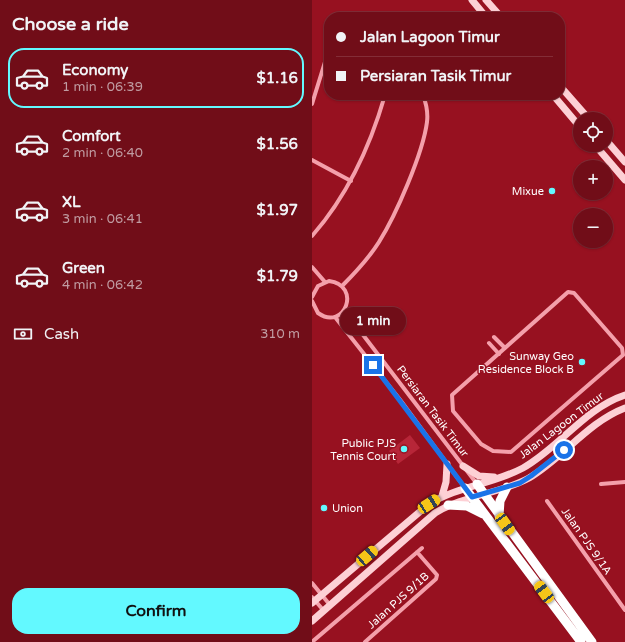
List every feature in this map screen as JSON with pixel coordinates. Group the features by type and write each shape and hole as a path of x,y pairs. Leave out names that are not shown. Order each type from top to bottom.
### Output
{"highway":[{"path":"477,484 592,642"},
{"path":"499,516 500,501 507,487"},
{"path":"465,488 581,642"},
{"path":"448,505 467,506 486,515"}],"main road":[{"path":"472,0 482,12"},
{"path":"486,0 497,12"},
{"path":"565,92 582,112"},
{"path":"557,100 573,119"},
{"path":"613,148 625,162"},
{"path":"602,152 625,180"},
{"name":"Jalan Lagoon Timur","path":"313,600 322,595 399,529 442,496 498,478 530,464 604,404 625,395"},
{"name":"Jalan Lagoon Timur","path":"312,621 430,517 448,505 507,487 531,476 608,416 625,408"},
{"path":"442,496 446,482 447,464"},
{"path":"463,466 479,476 498,478"}],"street":[{"path":"312,104 324,64"},
{"path":"312,236 340,202 362,161 376,127 384,100"},
{"path":"342,286 364,263 390,222 417,159 426,128 427,113 424,100"},
{"path":"312,160 351,181"},
{"path":"312,267 325,282"},
{"path":"312,297 316,288 325,282 334,282 342,286 348,300 344,310 335,317 326,317 313,310 312,301"},
{"path":"312,284 316,288"},
{"path":"568,292 574,293 579,298 622,348 623,355 511,452 493,451 480,444 453,411 452,395 505,348 568,292"},
{"name":"Persiaran Tasik Timur","path":"344,310 477,484"},
{"name":"Persiaran Tasik Timur","path":"335,317 403,404 465,488"},
{"path":"494,337 505,348"},
{"path":"489,343 499,354"},
{"path":"601,484 625,482"},
{"name":"Jalan PJS 9/1A","path":"547,501 625,610"},
{"path":"312,642 422,548"},
{"name":"Jalan PJS 9/1B","path":"365,642 436,579 437,575 417,552"},
{"path":"312,583 330,605"},
{"path":"313,600 324,611"}],"shaded area":[{"name":"Public PJS Tennis Court","path":"410,435 420,448 398,464 389,451"}],"place":[{"name":"Mixue","path":"552,191"},
{"name":"Sunway Geo Residence Block B","path":"582,362"},
{"name":"Public PJS Tennis Court","path":"404,449"},
{"name":"Union","path":"324,508"}],"route":[{"path":"373,365 472,497 520,483 564,450"}]}
